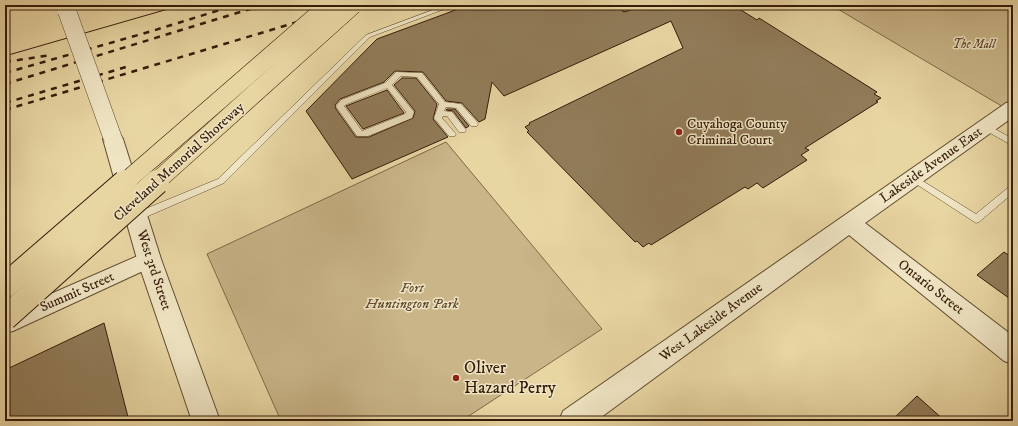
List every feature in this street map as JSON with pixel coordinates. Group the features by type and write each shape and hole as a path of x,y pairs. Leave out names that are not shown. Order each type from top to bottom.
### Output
{"highway":[{"name":"Cleveland Memorial Shoreway","path":"5,286 328,5"},
{"name":"Cleveland Memorial Shoreway","path":"5,318 352,5"}],"street":[{"name":"West 3rd Street","path":"66,8 113,139 149,259 206,421"},
{"name":"Lakeside Avenue East","path":"849,223 1013,108"},
{"name":"Ontario Street","path":"849,223 1013,352"},
{"name":"West Lakeside Avenue","path":"573,421 849,223"},
{"name":"Summit Street","path":"5,325 149,259"}],"lane":[{"path":"136,217 221,181 368,36 452,5"},
{"path":"626,9 634,5"},
{"path":"388,85 410,112 409,116 364,134 360,134 340,106 344,102 388,85 399,74 419,75 443,104 458,106 474,124"},
{"path":"443,104 438,118 452,134"},
{"path":"441,113 448,114 462,130"},
{"path":"986,127 1013,143"},
{"path":"913,178 976,219 1013,188"}],"green space":[{"name":"The Mall","path":"831,5 1013,5 1013,108 1010,111"},
{"name":"Fort Huntington Park","path":"446,142 602,329 461,421 281,421 207,254"}],"building":[{"name":"Cuyahoga County Criminal Court","path":"469,5 626,5 622,8 623,12 628,11 638,5 733,5 757,20 759,18 877,92 874,94 881,98 876,101 878,102 805,148 809,150 801,155 807,160 763,188 757,183 748,189 745,187 651,245 649,243 643,247 637,241 635,242 527,132 529,131 525,127 530,124 529,123 683,48 671,21 504,96 492,82 485,119 479,122 462,103 446,101 423,72 395,71 384,82 340,99 335,105 336,109 356,137 369,137 413,118 415,111 394,85 402,78 416,78 437,104 433,119 448,137 352,179 306,111 377,39"},
{"path":"387,90 404,113 363,129 346,106"},
{"path":"455,109 469,126 466,128 453,111 446,110"},
{"path":"1004,252 1013,258 1013,301 977,275"},
{"path":"104,323 129,421 5,421 5,370"},
{"path":"917,396 945,421 891,421"}],"tram line":[{"path":"5,56 182,5"}],"railway":[{"path":"5,73 152,31 236,5"},
{"path":"5,84 263,5"},
{"path":"5,110 354,5"},
{"path":"5,62 51,55"},
{"path":"5,103 126,67"}],"place":[{"name":"Cuyahoga County Criminal Court","path":"679,132"},
{"name":"Oliver Hazard Perry","path":"456,378"}]}
